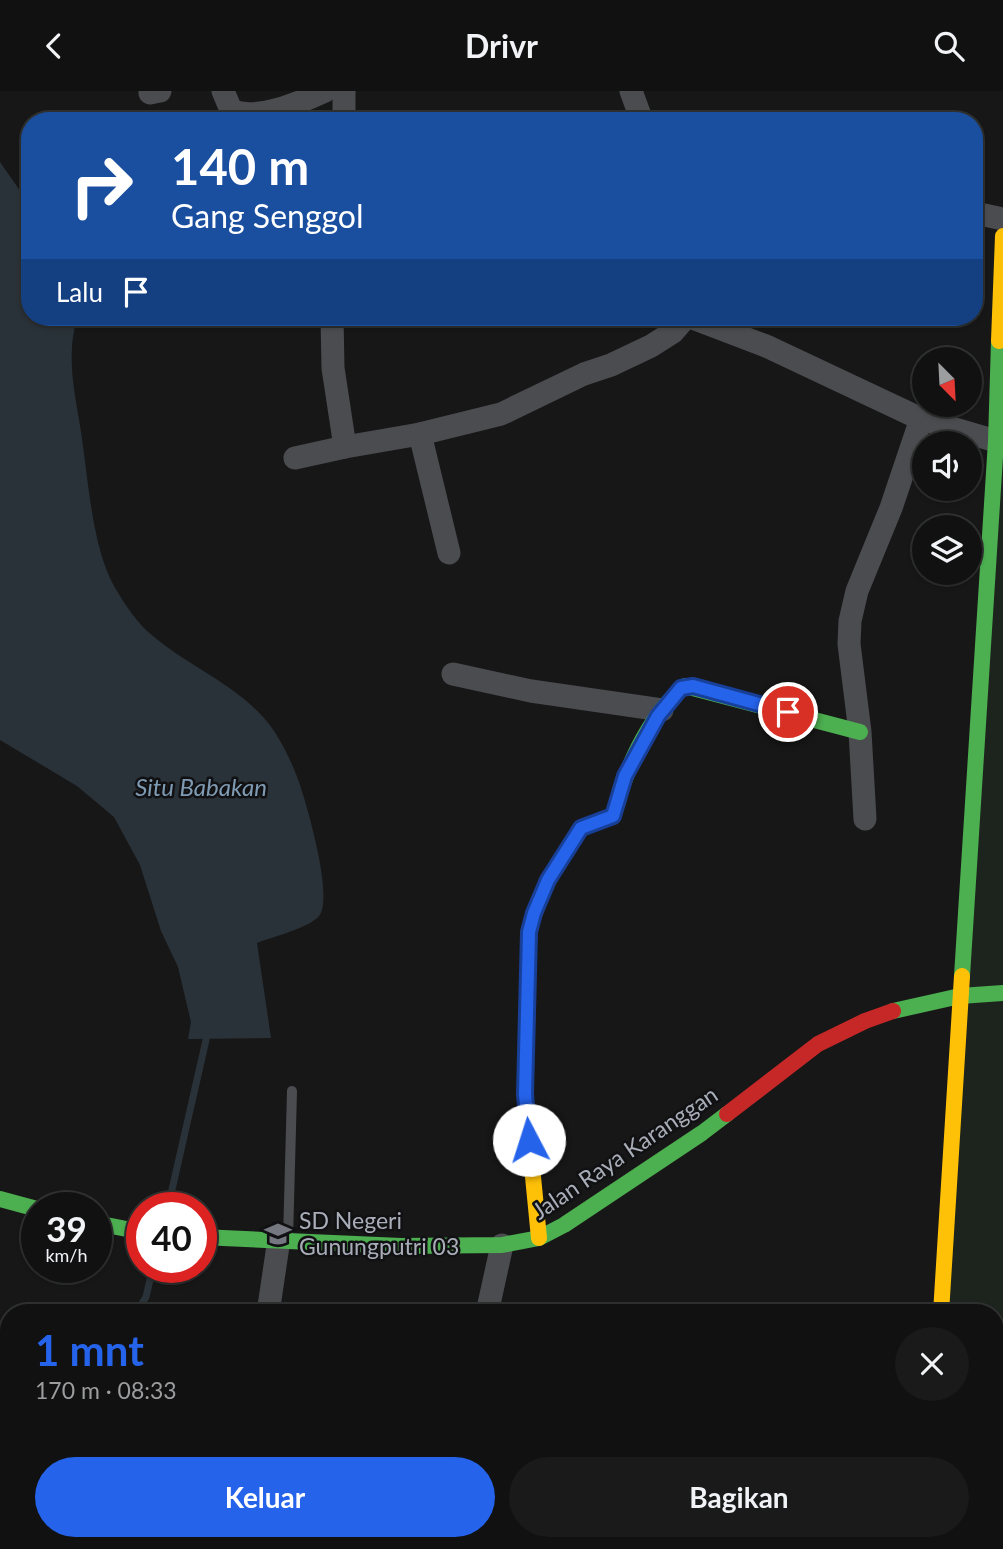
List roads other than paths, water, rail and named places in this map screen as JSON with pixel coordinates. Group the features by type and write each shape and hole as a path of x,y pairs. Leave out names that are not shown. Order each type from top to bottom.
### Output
{"street":[{"path":"223,91 231,110 235,112"},
{"path":"263,112 325,91"},
{"path":"344,91 344,112"},
{"path":"631,91 639,112"},
{"path":"983,215 1003,219"},
{"path":"942,1304 996,442 1003,236"},
{"path":"332,326 333,368 345,447"},
{"path":"295,458 420,434 501,414 584,373 611,365 652,346 678,326"},
{"path":"711,326 766,347 921,419 996,442"},
{"path":"865,819 860,732 849,644 850,621 857,591 891,507 921,419"},
{"path":"420,434 449,552"},
{"path":"453,674 531,691 662,711"},
{"path":"539,1238 525,1094 529,932 548,880 581,828 613,816 625,776 662,711 681,688 693,686 860,732"},
{"name":"Jalan Raya Karanggan","path":"217,1238 401,1246 502,1245 539,1238 564,1225 702,1133 818,1044 865,1021 902,1008 960,996 1003,993"},
{"path":"0,1199 21,1205"},
{"path":"270,1304 284,1240"},
{"path":"489,1304 502,1245"}],"lane":[{"path":"284,1240 292,1091"}],"water":[{"name":"Situ Babakan","path":"0,162 21,192 21,326 75,326 72,344 74,390 96,532 114,586 147,631 238,695 264,718 284,748 303,794 321,872 323,906 319,916 307,924 257,943 271,1038 188,1039 191,1022 178,967 161,931 140,865 114,817 77,786 0,740"}],"waterway":[{"path":"171,1192 206,1040"},
{"path":"142,1304 149,1283"}],"place":[{"name":"SD Negeri Gunungputri 03","path":"278,1234"}]}
